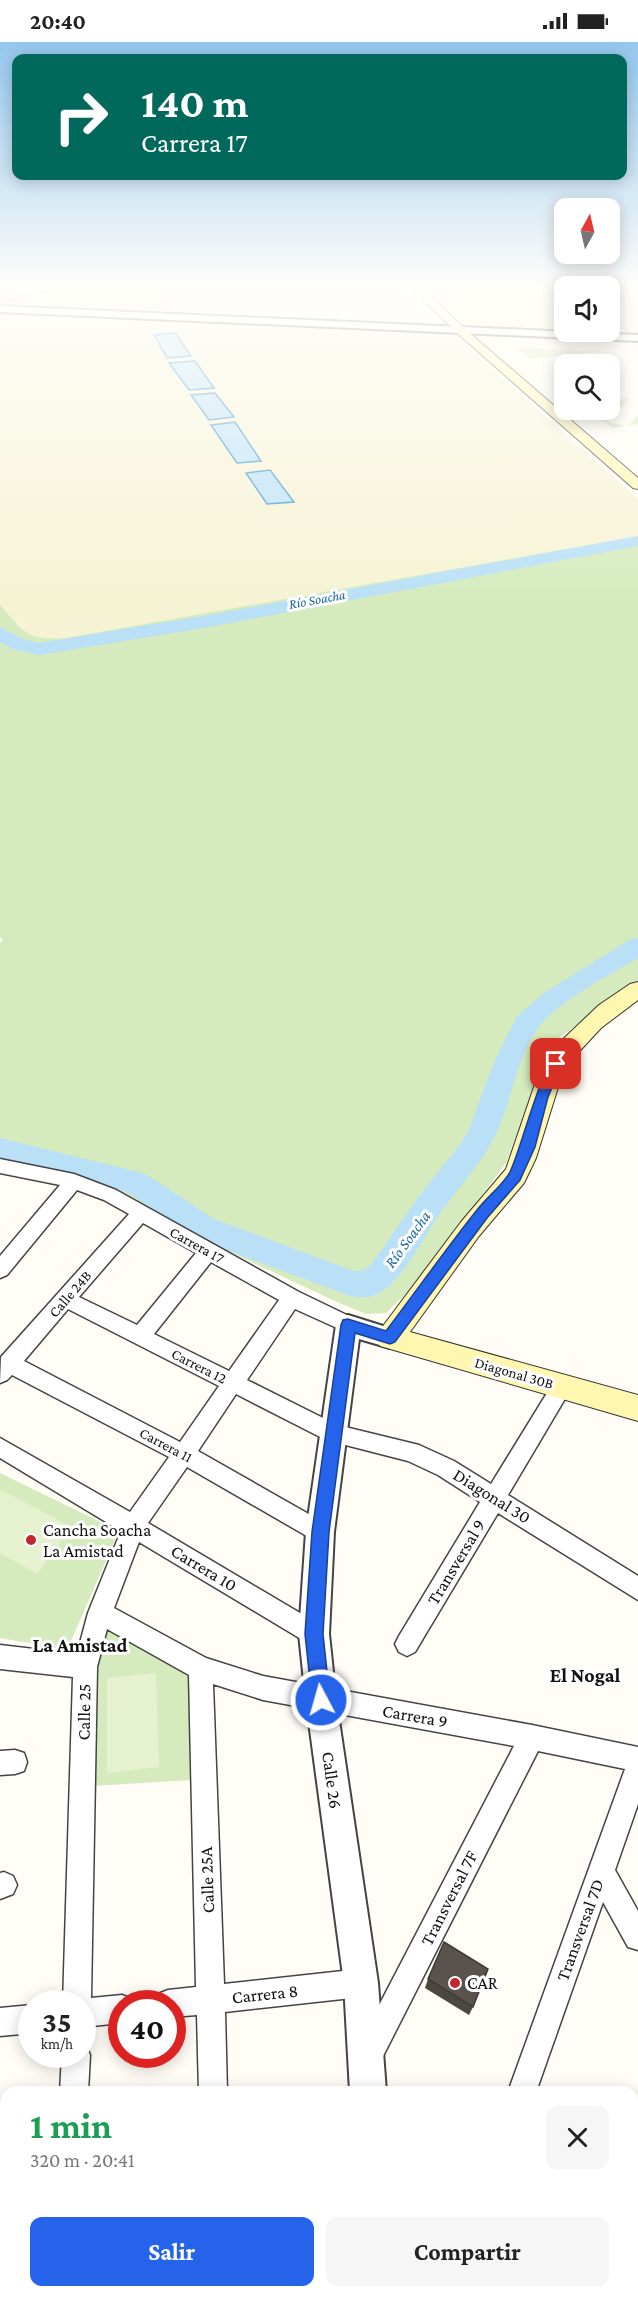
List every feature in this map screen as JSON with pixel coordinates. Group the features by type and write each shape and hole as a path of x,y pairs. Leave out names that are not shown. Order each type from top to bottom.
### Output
{"main road":[{"path":"530,391 638,485"},
{"path":"394,1332 482,1214 515,1176 528,1147 542,1097 556,1064 566,1048 589,1024 633,996"},
{"name":"Diagonal 30B","path":"394,1332 638,1408"},
{"name":"Diagonal 30B","path":"394,1332 638,1393"}],"street":[{"name":"Carrera 17","path":"3,1170 74,1181 110,1195 292,1298 348,1325 394,1332"},
{"path":"0,1270 74,1181"},
{"name":"Calle 24B","path":"4,1369 140,1214"},
{"path":"140,1336 208,1252"},
{"name":"Calle 25","path":"77,1990 85,1667 100,1614 134,1525 185,1455 292,1298"},
{"name":"Carrera 12","path":"66,1299 333,1433"},
{"name":"Calle 26","path":"348,1325 320,1532 314,1634 321,1700 361,1983 368,2086"},
{"name":"Carrera 11","path":"4,1369 185,1455 320,1532"},
{"name":"Transversal 9","path":"407,1644 562,1386"},
{"name":"Diagonal 30","path":"333,1433 411,1452 446,1468 638,1589"},
{"name":"Carrera 10","path":"0,1447 314,1634"},
{"name":"Carrera 9","path":"100,1614 201,1668 263,1688 532,1737 638,1759"},
{"path":"0,1657 85,1667"},
{"name":"Calle 25A","path":"201,1668 213,2086"},
{"name":"Transversal 7F","path":"367,2058 532,1737"},
{"name":"Transversal 7D","path":"524,2086 638,1768"},
{"path":"601,1871 638,1937"},
{"name":"Carrera 8","path":"186,2002 361,1983"},
{"path":"0,2022 18,2020"},
{"path":"74,2086 75,2068"}],"shaded area":[{"path":"0,391 517,391 638,499 638,536 66,638 41,639 29,636 0,605"}],"green space":[{"path":"629,398 620,408 620,399"},
{"path":"638,416 638,424 627,426"},
{"path":"603,420 610,420 608,422 626,426 613,428"},
{"path":"638,536 638,982 550,1044 506,1163 415,1285 386,1313 366,1314 181,1229 100,1182 0,1159 0,943 3,940 0,937 0,605 27,633 42,638 66,638"},
{"path":"0,1473 119,1531 67,1650 0,1638"},
{"name":"Cancha Soacha La Amistad","path":"0,1489 71,1527 37,1574 0,1553"},
{"path":"105,1628 189,1674 191,1780 93,1786 93,1666"},
{"path":"156,1673 159,1767 107,1773 107,1678"}],"water":[{"path":"215,393 234,417 209,420 191,395"},
{"path":"235,422 261,461 237,463 211,425"},
{"path":"270,470 294,502 267,504 246,473"}],"building":[{"name":"CAR","path":"444,1942 488,1969 473,2007 428,1979"}],"waterway":[{"name":"Río Soacha","path":"0,633 19,645 39,649 209,621 638,541"},
{"name":"Río Soacha","path":"0,1149 138,1184 203,1228 353,1284 368,1284 382,1274 430,1204 471,1151 483,1130 508,1062 527,1023 553,999 638,946"}],"place":[{"name":"Cancha Soacha La Amistad","path":"31,1540"},
{"name":"CAR","path":"455,1983"}],"district":[{"name":"La Amistad","path":"80,1645"},
{"name":"El Nogal","path":"585,1675"}],"route":[{"path":"321,1700 314,1634 320,1532 348,1325 390,1338 482,1214 515,1176 528,1147 542,1097 556,1064"}]}
